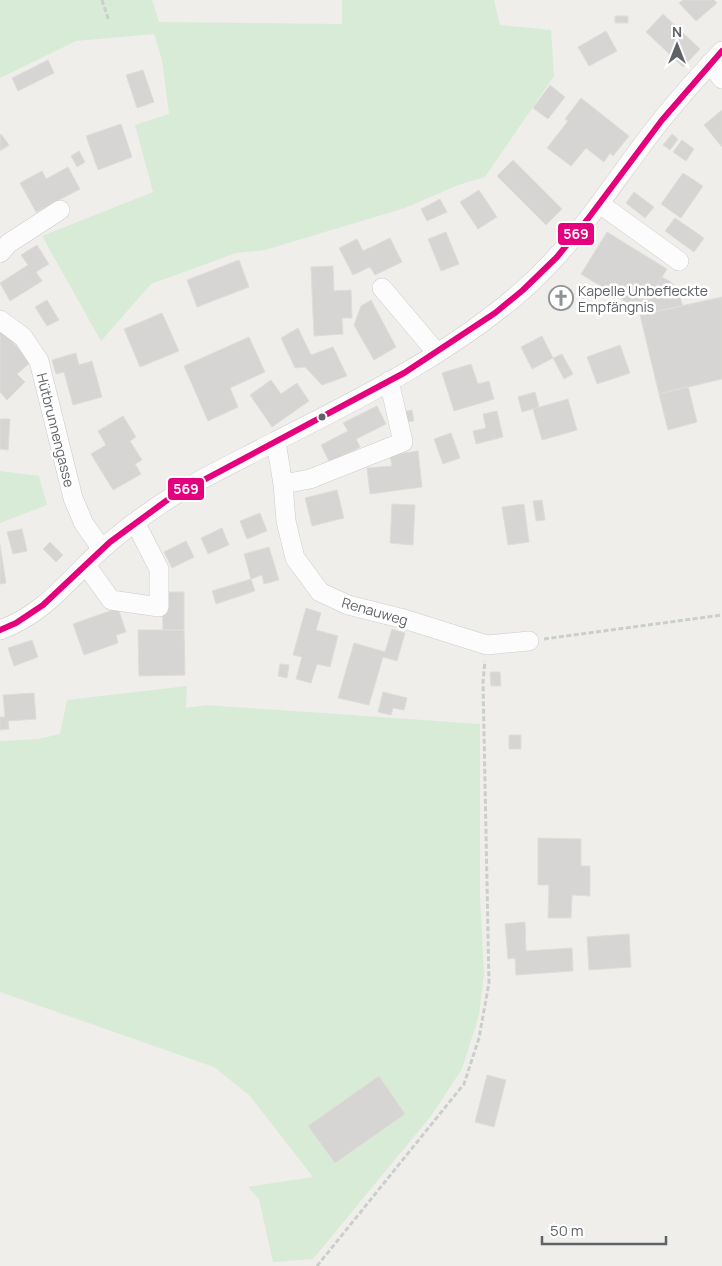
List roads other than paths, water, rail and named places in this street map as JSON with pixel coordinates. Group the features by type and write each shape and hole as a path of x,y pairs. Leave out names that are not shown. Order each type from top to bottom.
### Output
{"street":[{"path":"716,57 722,79"},
{"path":"0,630 37,612 54,598 102,549 135,522 189,487 388,381 482,324 524,289 568,246 667,112 716,57"},
{"path":"600,204 679,261"},
{"path":"0,253 9,243 60,210"},
{"path":"382,288 437,353"},
{"name":"Hütbrunnengasse","path":"0,320 23,337 39,361 73,498 84,524 102,549"},
{"path":"283,484 310,479 403,442 388,381"},
{"name":"Renauweg","path":"276,442 283,484 286,521 295,558 320,592 348,605 404,619 487,645 528,641"},
{"path":"86,565 111,600 159,607 159,569 135,522"}],"place":[{"name":"Kapelle Unbefleckte Empfängnis","path":"561,298"}]}
